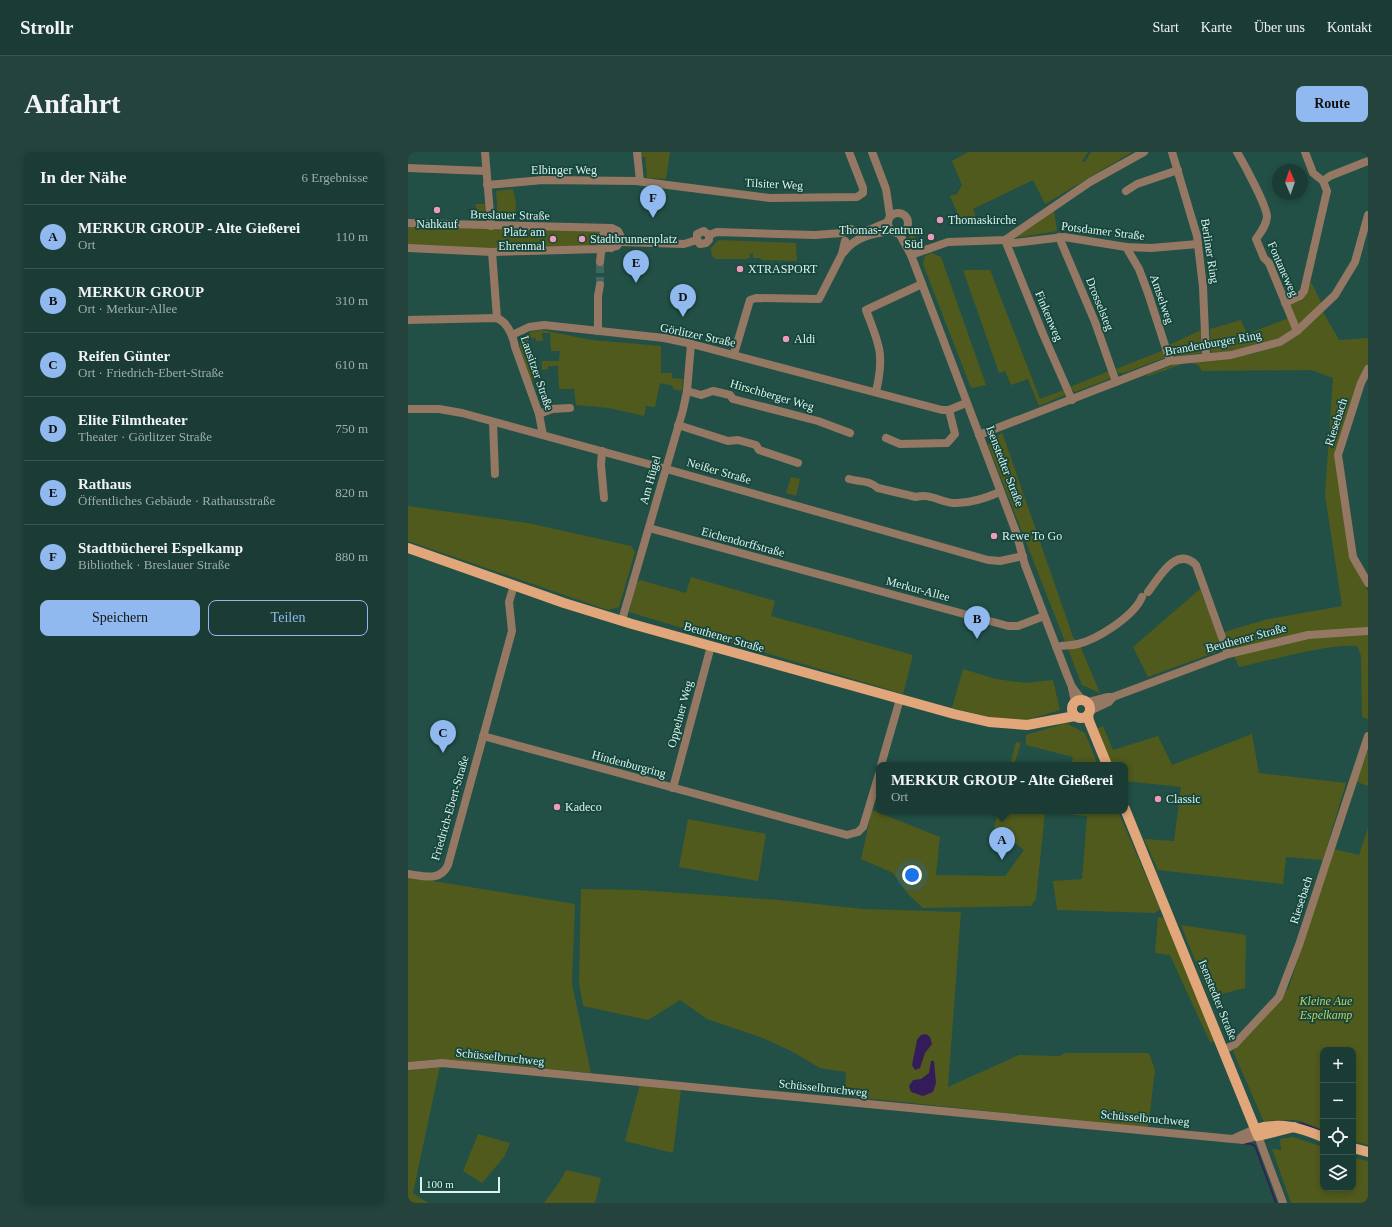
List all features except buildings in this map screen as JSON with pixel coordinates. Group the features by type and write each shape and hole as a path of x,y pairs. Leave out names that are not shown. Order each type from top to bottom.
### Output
{"main road":[{"name":"Beuthener Straße","path":"408,548 514,585 622,620 954,714 989,722 1016,725 1039,724 1082,709"},
{"name":"Isenstedter Straße","path":"1082,709 1101,762"},
{"name":"Isenstedter Straße","path":"1082,709 1106,762"},
{"name":"Isenstedter Straße","path":"1127,814 1257,1132"},
{"path":"1257,1132 1278,1124 1294,1127 1320,1136"},
{"path":"1356,1149 1368,1152"}],"street":[{"path":"485,152 491,226"},
{"path":"637,152 640,181"},
{"name":"Tilsiter Weg","path":"640,181 770,198 857,197 863,192 863,188 849,152"},
{"path":"872,152 886,190 890,205 889,219 895,232"},
{"path":"911,255 948,242 1005,240 1090,182 1144,152"},
{"name":"Berliner Ring","path":"1172,152 1191,211 1198,244 1203,287 1206,357"},
{"name":"Fontaneweg","path":"1237,152 1252,181 1267,216 1265,227 1256,239 1264,258 1269,263 1297,331"},
{"path":"1285,303 1300,296 1304,290 1327,191 1323,181 1313,173 1304,152"},
{"path":"1323,181 1330,176 1368,161"},
{"path":"408,168 486,171"},
{"path":"1126,190 1137,184 1178,170"},
{"name":"Elbinger Weg","path":"488,185 543,180 640,181"},
{"path":"621,242 684,244 697,240 697,234 704,231 709,236 717,232 815,234 850,238 880,232 895,232 906,228 907,220 886,190"},
{"path":"734,354 750,300 756,298 819,299 850,238 866,232 889,219 895,213 901,213"},
{"name":"Brandenburger Ring","path":"979,435 1170,361 1231,355 1256,350 1280,342 1297,331 1335,294 1355,262 1368,215"},
{"name":"Breslauer Straße","path":"408,223 612,228"},
{"path":"408,248 492,252 601,246 612,248 618,246 621,242 620,233 612,228 604,232 601,246 600,262"},
{"name":"Isenstedter Straße","path":"906,228 911,255 966,403 1021,544 1023,556 1044,616 1072,688 1082,709"},
{"name":"Isenstedter Straße","path":"895,232 911,255"},
{"name":"Potsdamer Straße","path":"1005,240 1014,242 1059,237 1126,247 1151,248 1198,244"},
{"name":"Drosselsteg","path":"1059,237 1095,322 1116,382"},
{"name":"Finkenweg","path":"1005,240 1043,334 1072,400"},
{"name":"Amselweg","path":"1126,247 1148,292 1170,361"},
{"path":"408,320 497,318 492,252"},
{"path":"876,392 882,358 880,348 866,310 891,300 897,294 922,284"},
{"path":"598,331 598,296 600,285"},
{"name":"Lausitzer Straße","path":"497,318 503,321 512,335 539,414 543,435"},
{"name":"Görlitzer Straße","path":"512,335 529,327 544,325 664,338 734,354 776,367 785,367 825,380 876,392 895,399 948,410"},
{"name":"Am Hügel","path":"622,620 687,391 691,344"},
{"name":"Riesebach","path":"1368,368 1365,383 1338,455 1353,557 1368,583"},
{"name":"Hirschberger Weg","path":"687,391 701,395 713,391 730,395 733,399 818,421 850,433"},
{"path":"886,438 900,444 947,443 955,434 948,410 966,403"},
{"path":"539,414 552,409 570,408"},
{"name":"Neißer Straße","path":"408,409 439,409 543,435 666,468 988,560 1000,560 1023,556"},
{"path":"493,422 495,474"},
{"path":"678,425 728,441 738,440 756,445 759,450 798,463"},
{"path":"602,451 601,465 604,498"},
{"path":"849,479 860,480 874,484 878,488 916,498 922,495 954,503 981,499 1000,492"},
{"name":"Eichendorffstraße","path":"648,528 832,578"},
{"path":"1056,647 1078,644 1107,631 1139,604 1172,561 1185,558 1196,565 1228,654"},
{"name":"Merkur-Allee","path":"832,578 1008,626 1018,626 1044,616"},
{"path":"483,736 512,632 509,602 514,585"},
{"name":"Beuthener Straße","path":"1082,709 1109,702 1113,697 1228,654 1308,635 1368,631"},
{"name":"Oppelner Weg","path":"673,788 711,646"},
{"path":"883,762 900,699"},
{"name":"Hindenburgring","path":"483,736 847,836 853,835 863,827 876,784"},
{"name":"Friedrich-Ebert-Straße","path":"408,874 435,877 444,872 483,736"},
{"name":"Riesebach","path":"1224,1050 1235,1044 1279,997 1299,945 1368,736"},
{"name":"Schüsselbruchweg","path":"408,1066 442,1063 1235,1138 1257,1132"},
{"name":"Isenstedter Straße","path":"1257,1132 1283,1203"}],"green space":[{"path":"641,152 670,152 666,179 647,178 645,157 641,157"},
{"path":"968,152 1088,152 1082,161 1085,162 1091,152 1132,152 1045,204 1033,180 973,209 976,217 962,223 950,196 957,194 962,185 952,161"},
{"path":"513,189 516,203 515,216 498,216 496,191"},
{"path":"475,204 485,204 486,212 478,212"},
{"path":"1054,210 1057,231 1014,238"},
{"path":"408,225 612,230 619,236 615,245 473,250 408,246"},
{"path":"914,234 920,249 915,248 911,243 909,236"},
{"path":"719,240 796,243 797,261 762,260 760,258 753,258 753,253 750,254 750,258 747,259 716,259 712,256 711,248"},
{"path":"931,253 941,257 986,385 971,388 923,264 925,256"},
{"path":"963,270 990,270 1040,399 1064,390 1065,395 1039,406 1028,379 1011,385 1005,371 999,373"},
{"path":"1311,282 1322,304 1290,332 1278,339 1262,344 1236,350 1211,353 1210,329 1241,320 1247,334 1294,316 1290,305 1304,296"},
{"path":"1323,312 1339,340 1368,338 1368,364 1337,455 1350,558 1368,591 1368,719 1362,717 1361,656 1358,647 1349,646 1318,649 1239,667 1230,647 1148,677 1133,647 1200,589 1217,634 1268,619 1342,606 1325,495 1333,378 1311,370 1202,371 1198,365 1188,362 1230,358 1256,353 1283,345"},
{"path":"542,330 591,340 661,346 661,373 672,373 672,378 683,379 682,391 673,389 673,386 660,383 655,407 646,406 644,416 609,408 576,405 574,389 559,389 558,366 548,366 548,369 542,370 542,361 559,361 560,351 551,351 550,333 542,333 543,341 536,341 536,338 528,338 533,382 531,382 520,344 521,340 526,334 533,331"},
{"path":"1201,330 1201,353 1171,357 1167,346"},
{"path":"1164,350 1164,358 1124,373 1118,373 1116,369"},
{"path":"1188,362 1146,377 1147,375 1178,363"},
{"path":"1109,371 1111,376 1109,379 1075,392 1070,387"},
{"path":"1002,432 1073,637 1081,648 1100,693 1082,685 988,445"},
{"path":"791,477 800,479 796,496 786,493"},
{"path":"408,506 528,523 631,546 635,552 619,607 608,610 408,541"},
{"path":"691,577 775,601 771,616 913,655 903,694 629,612 636,584 640,580 686,593"},
{"path":"963,669 996,679 1026,683 1053,680 1060,710 1023,721 1002,720 952,708"},
{"path":"1066,723 1085,733 1097,762 1072,762 1073,757 1026,745 1026,735"},
{"path":"1103,726 1113,750 1158,736 1172,765 1252,734 1259,773 1346,783 1323,860 1286,857 1283,884 1158,870 1144,839 1174,841 1181,787 1128,781 1128,762 1109,762 1095,730"},
{"path":"1016,742 1021,743 1015,762 1011,762"},
{"path":"1368,750 1368,786 1357,782"},
{"path":"872,810 876,812 876,814 882,814 940,837 936,875 1005,876 1024,850 994,827 997,814 1045,814 1036,899 1031,906 923,908 908,894 893,873 861,859"},
{"path":"1066,814 1119,814 1160,909 1155,913 1057,910 1053,881 1082,879 1087,816"},
{"path":"688,819 766,834 758,881 679,867"},
{"name":"Kleine Aue Espelkamp","path":"1368,828 1368,1145 1356,1142 1356,1047 1320,1047 1320,1129 1294,1120 1275,1123 1273,1120 1264,1122 1233,1051 1289,987 1334,849 1359,855"},
{"path":"408,877 575,904 572,984 591,1073 440,1059 408,1062"},
{"path":"581,889 638,890 778,900 864,909 961,912 948,1087 1019,1055 1060,1056 1065,1053 1149,1053 1155,1070 1148,1128 845,1096 846,1072 820,1068 793,1052 763,1038 707,1019 680,1000 648,1020 583,1006 579,982"},
{"path":"1158,917 1165,918 1218,1041 1210,1042 1170,955 1155,953"},
{"path":"1181,925 1246,935 1245,988 1210,997"},
{"path":"440,1066 413,1193 428,1203 408,1203 408,1068"},
{"path":"640,1084 681,1089 673,1153 625,1141"},
{"path":"478,1134 510,1143 504,1157 482,1183 463,1171"},
{"path":"1293,1137 1320,1146 1320,1191 1356,1191 1356,1159 1368,1161 1368,1203 1291,1203 1272,1149 1281,1150 1280,1139"},
{"path":"566,1170 601,1178 595,1203 544,1203"}],"shaded area":[{"path":"926,1034 930,1037 932,1044 925,1053 920,1068 915,1070 912,1065 917,1040 921,1035"},
{"path":"931,1061 934,1061 936,1083 933,1092 923,1096 911,1092 909,1086 913,1080 921,1079 929,1073"}],"waterway":[{"path":"1301,1123 1320,1130"},
{"path":"1236,1143 1251,1144 1255,1146 1276,1203"}],"tunnel":[{"path":"600,262 600,285"}],"place":[{"name":"Nahkauf","path":"437,210"},
{"name":"Stadtbücherei Espelkamp","path":"653,218"},
{"name":"Thomaskirche","path":"940,220"},
{"name":"Thomas-Zentrum Süd","path":"931,237"},
{"name":"Platz am Ehrenmal","path":"553,239"},
{"name":"Stadtbrunnenplatz","path":"582,239"},
{"name":"XTRASPORT","path":"740,269"},
{"name":"Rathaus","path":"636,283"},
{"name":"Elite Filmtheater","path":"683,317"},
{"name":"Aldi","path":"786,339"},
{"name":"Rewe To Go","path":"994,536"},
{"name":"MERKUR GROUP","path":"977,639"},
{"name":"Reifen Günter","path":"443,753"},
{"name":"Classic","path":"1158,799"},
{"name":"Kadeco","path":"557,807"},
{"name":"MERKUR GROUP - Alte Gießerei","path":"1002,860"}]}
